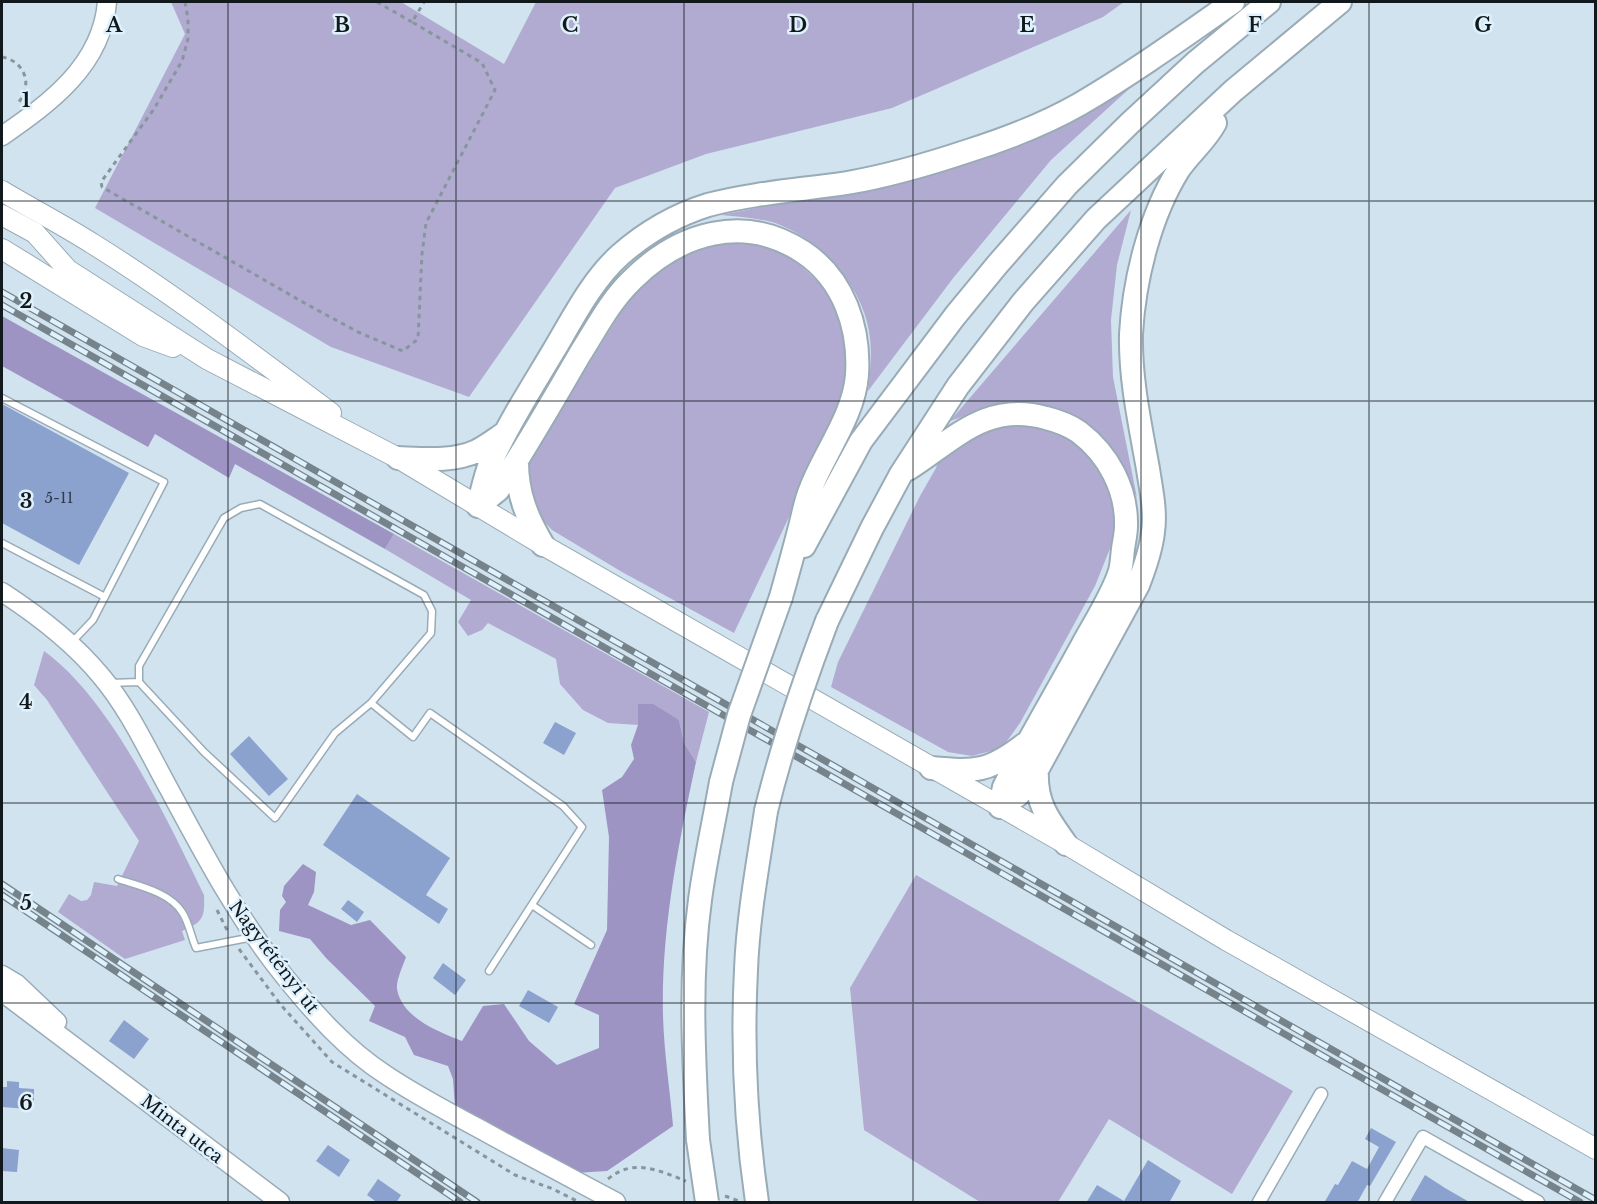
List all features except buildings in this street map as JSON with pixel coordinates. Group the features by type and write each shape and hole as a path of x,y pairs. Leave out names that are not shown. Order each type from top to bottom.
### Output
{"highway":[{"path":"478,506 489,466 506,432 571,320 619,256 644,236 671,220 706,206 732,199 850,182 909,170 1033,127 1078,105 1123,77 1233,2"},
{"path":"715,1199 698,1140 694,1036 695,950 700,900 722,782 739,715 781,597 800,553 861,441 969,299 1067,185 1122,130 1194,63 1269,2"},
{"path":"757,1203 747,1117 745,1041 746,968 754,889 766,812 785,737 826,621 901,474 958,386 1023,302 1096,219 1233,91 1340,2"},
{"path":"1000,807 1018,795 1037,770 1135,592 1149,556 1154,531 1152,500 1132,362 1131,334 1139,277 1153,223 1179,170 1212,129 1233,91"},
{"path":"478,506 498,490 517,462 607,310 630,281 654,259 702,235 725,231 752,232 782,240 804,253 829,276 841,294 851,316 857,341 857,377 839,431 811,488 781,597"},
{"path":"901,474 933,454 957,434 981,420 1018,413 1037,415 1070,426 1102,454 1113,472 1121,493 1126,526 1120,571 1098,617 1004,787 1000,807"},
{"path":"390,454 438,459 461,456 479,450 506,432"},
{"path":"517,462 519,494 527,517 543,545"},
{"path":"931,768 961,771 987,768 1007,758 1029,741"},
{"path":"1037,770 1036,788 1042,806 1065,844"}],"main road":[{"path":"2,136 35,114 74,78 97,39 106,14 107,2"},
{"path":"2,191 93,244 218,329 390,454"},
{"path":"2,215 34,233 68,270 207,359 390,454 543,545 1065,844 1226,940 1596,1149"},
{"path":"2,249 142,336 207,359"},
{"name":"Nagytétényi út","path":"2,592 71,643 107,683 139,733 208,862 255,937 325,1024 385,1075 608,1198"},
{"name":"Minta utca","path":"2,975 17,984 45,1009 86,1054"},
{"name":"Minta utca","path":"2,992 280,1203"}],"street":[{"path":"1259,1203 1321,1094"},
{"path":"1385,1203 1423,1137 1538,1203"}],"lane":[{"path":"2,398 164,482 93,620 71,643"},
{"path":"260,504 424,595 432,612 431,633 371,703 335,734 275,818 204,752 139,682 139,666 224,518 241,508 260,504"},
{"path":"2,543 105,597"},
{"path":"107,683 139,682"},
{"path":"371,703 413,736 430,713 563,806 582,827 489,971"},
{"path":"118,879 148,888 172,902 182,911 196,948 255,937"},
{"path":"532,905 591,945"}],"path":[{"path":"185,2 188,39 182,61 154,109 101,183 102,187 308,305 358,332 403,351 418,339 422,254 426,223 495,90 482,63 377,2"},
{"path":"412,22 424,2"},
{"path":"2,57 16,62 26,78 26,92 15,106"},
{"path":"608,1198 607,1180 616,1172 632,1166 654,1170 693,1184"},
{"path":"715,1199 742,1203"}],"shaded area":[{"path":"171,2 401,2 504,64 536,2 1124,2 1103,17 892,108 706,154 615,188 469,397 331,347 95,208 185,34"},
{"path":"1141,78 1051,160 954,277 868,391 871,356 867,322 862,306 845,277 822,252 795,232 759,219 721,215 869,190 939,172"},
{"path":"1131,210 1117,265 1111,320 1113,377 1137,498 1120,462 1052,409 1011,401 950,421"},
{"path":"718,242 761,242 793,259 825,288 846,326 848,383 837,416 734,633 622,572 552,530 532,509 525,482 529,460 628,301 654,272 685,253"},
{"path":"2,316 394,534 385,549 235,464 229,478 155,434 148,447 2,366"},
{"path":"1003,426 1038,426 1067,438 1091,457 1106,482 1115,517 1111,546 1095,586 1020,723 1002,748 972,756 948,752 831,687 838,662 936,468 941,452 963,440"},
{"path":"394,534 709,712 696,762 684,743 679,720 638,704 638,725 608,723 583,710 560,684 556,659 488,623 482,630 468,636 458,622 471,600 385,549"},
{"path":"44,651 69,672 115,730 136,763 190,865 204,895 204,909 198,922 182,931 185,940 125,959 58,912 69,894 81,901 87,900 91,895 94,882 117,886 139,841 47,700 34,685"},
{"path":"638,704 653,704 679,720 684,743 696,762 677,857 665,952 664,1030 673,1126 607,1171 575,1173 455,1107 453,1079 448,1066 414,1055 405,1037 369,1021 375,1006 310,939 279,931 280,910 286,902 282,896 284,886 303,864 316,872 314,892 308,905 351,925 370,920 406,957 397,989 406,1008 423,1023 462,1041 483,1006 504,1004 529,1041 557,1065 599,1048 599,1015 574,1004 607,930 609,837 602,790 622,777 634,759 631,745 638,725"},
{"path":"916,875 1293,1091 1232,1194 1109,1119 1058,1202 980,1202 864,1130 850,988"}],"railway":[{"path":"2,292 1596,1200"},
{"path":"2,305 1580,1202"},
{"path":"2,884 477,1202"},
{"path":"2,895 460,1202"}]}
